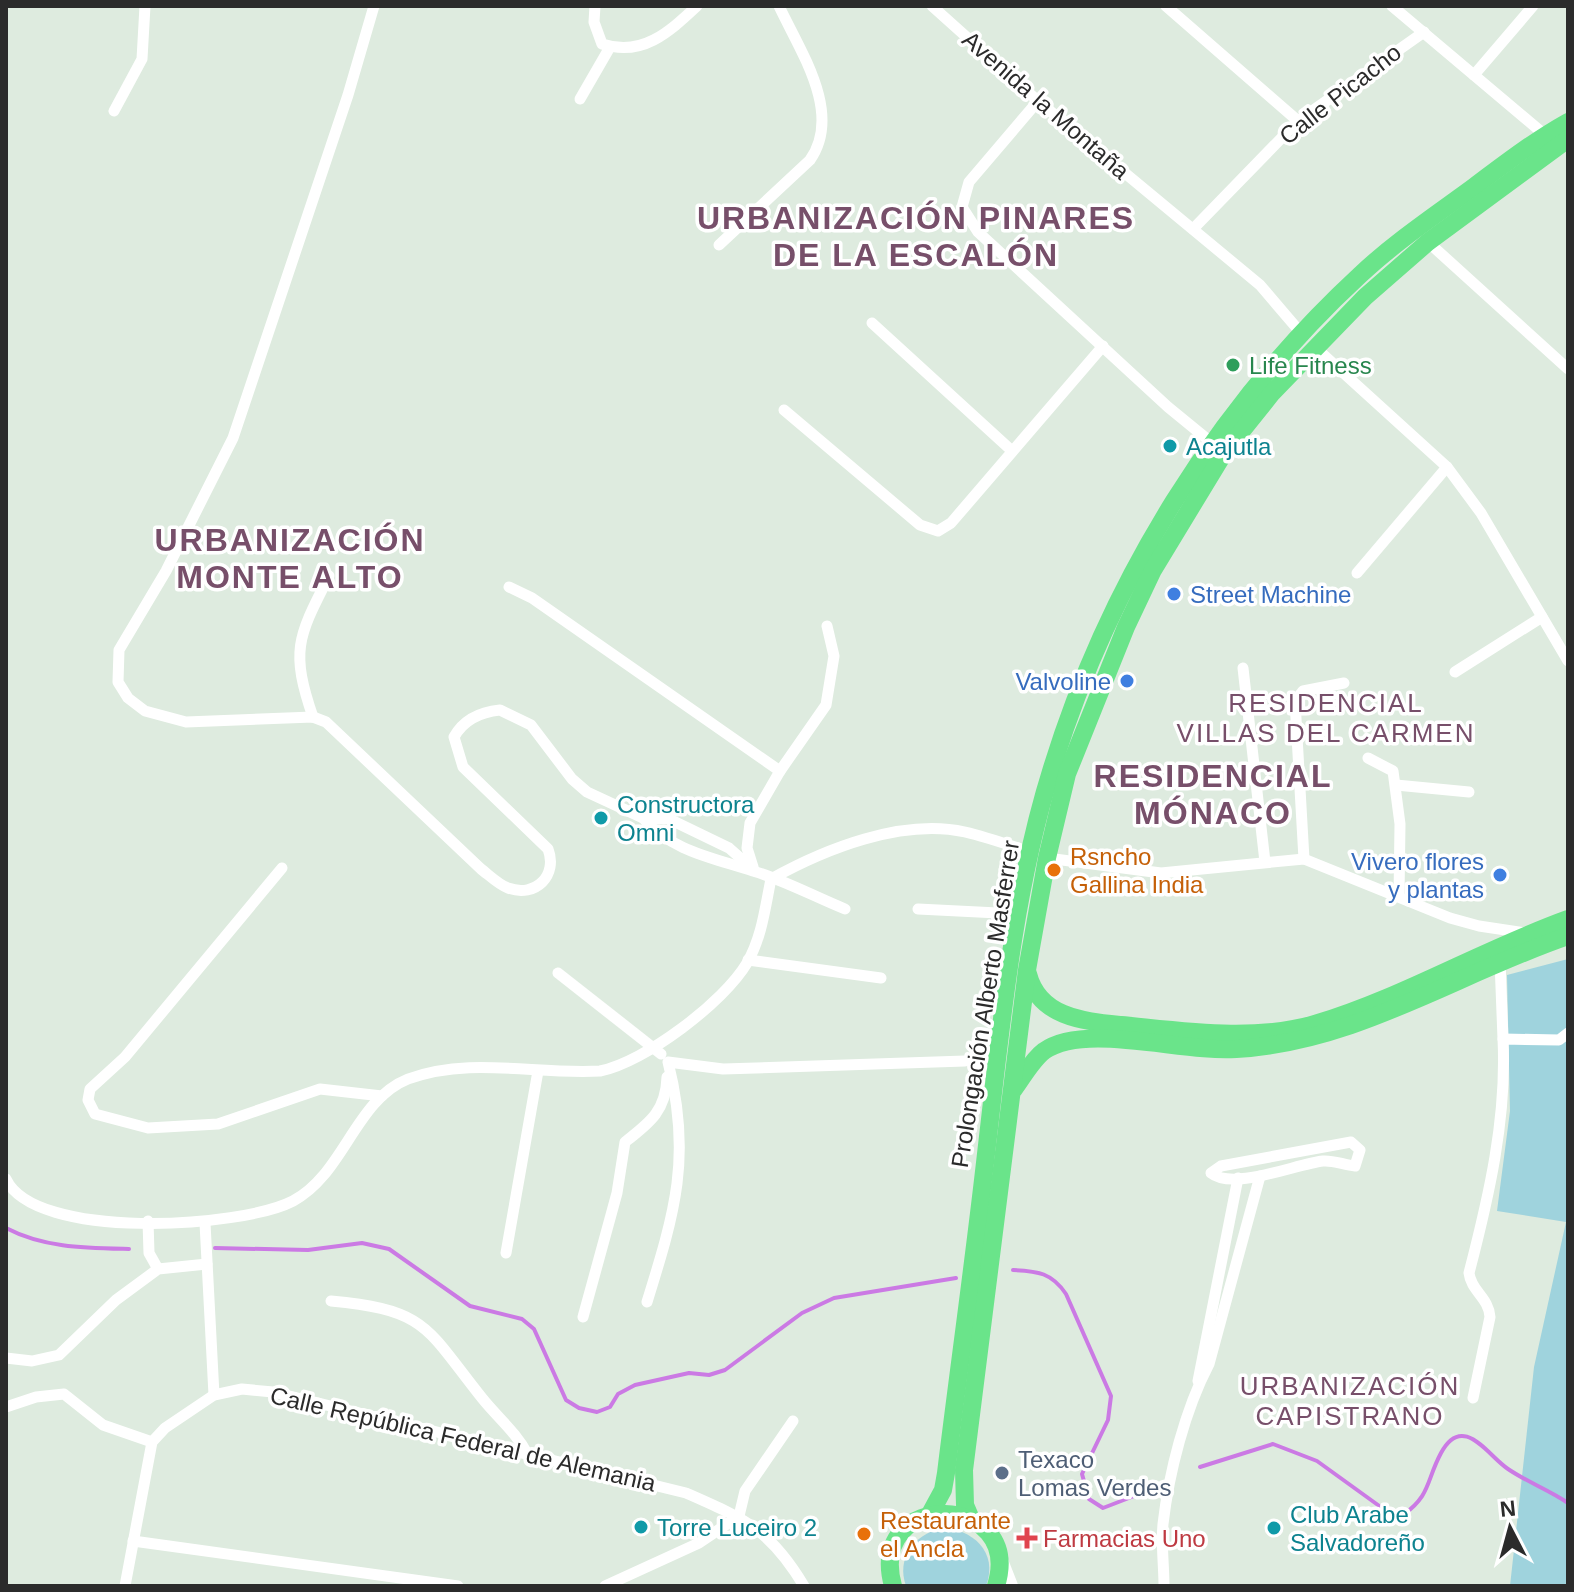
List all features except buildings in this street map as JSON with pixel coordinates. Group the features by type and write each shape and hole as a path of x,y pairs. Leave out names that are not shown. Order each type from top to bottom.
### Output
{"main road":[{"name":"Prolongación Alberto Masferrer","path":"930,1514 943,1490 946,1473 996,1068 1020,914 1083,728 1153,570 1224,453 1272,393 1365,297 1428,242 1560,143 1568,122"},
{"name":"Prolongación Alberto Masferrer","path":"971,1519 965,1505 964,1470 1013,1091 1038,855 1051,769 1079,694 1134,572 1212,443 1301,333 1372,265 1560,143"},
{"path":"1027,970 1035,994 1046,1007 1081,1019 1198,1033 1281,1030 1314,1024 1400,992 1568,919"},
{"path":"1013,1091 1040,1055 1067,1040 1088,1037 1196,1049 1299,1042 1359,1026 1500,961 1568,936"},
{"path":"893,1586 890,1564 894,1545 911,1524 930,1514 944,1512 971,1519 991,1537 1010,1586"},
{"path":"996,1586 998,1555"}],"street":[{"path":"114,111 142,59 145,6"},
{"path":"374,6 348,95 233,438 166,571 119,650 118,682 128,698 145,711 186,722 313,717 340,732 439,830 507,888 523,890 544,883 552,869 552,859 548,849 463,767 454,737 471,718 500,710 520,717 531,725 572,779 587,792 643,818 669,819 729,848 755,871"},
{"path":"595,6 594,22 602,44 619,50 647,46 697,6"},
{"path":"719,245 810,160 821,144 821,104 779,6"},
{"name":"Avenida la Montaña","path":"932,6 1038,101 1260,285 1301,333"},
{"path":"1166,6 1298,121"},
{"path":"1392,6 1560,143"},
{"path":"1474,75 1533,6"},
{"name":"Calle Picacho","path":"1193,229 1298,121 1424,32"},
{"path":"580,99 610,47"},
{"path":"1038,101 969,182 962,207 978,232 1212,443"},
{"path":"1428,242 1568,369"},
{"path":"872,323 1011,450"},
{"path":"784,410 920,525 938,531 951,523 1103,346"},
{"path":"1316,348 1447,467 1481,513 1568,661"},
{"path":"1357,573 1447,467"},
{"path":"313,717 299,663 301,630 329,576"},
{"path":"509,587 532,598 628,663 780,771"},
{"path":"1455,672 1542,617"},
{"path":"755,871 747,848 750,823 780,771 826,705 834,656 827,626"},
{"path":"1243,668 1265,862"},
{"path":"1304,859 1295,701 1303,691 1344,683"},
{"path":"1368,758 1393,771 1400,824 1399,896"},
{"path":"1396,785 1469,792"},
{"path":"643,818 657,835 720,863 755,871 845,909"},
{"path":"6,1179 30,1203 58,1214 148,1221 205,1223 247,1216 294,1201 330,1170 382,1096 403,1081 450,1068 600,1071 622,1066 656,1049 734,982 760,934 771,879 809,858 905,832 963,832 1038,855 1161,873 1199,872 1304,859 1479,926 1531,933"},
{"path":"282,868 125,1057 90,1089 88,1100 95,1114 148,1128 218,1124 320,1089 382,1096"},
{"path":"918,909 1020,914"},
{"path":"748,960 881,978"},
{"path":"1473,1398 1490,1305 1470,1281 1469,1273 1485,1210 1506,1092 1500,961"},
{"path":"558,973 656,1049 668,1062 680,1109 680,1169 671,1224 647,1302"},
{"path":"1503,1039 1559,1040 1568,1033"},
{"path":"668,1062 723,1069 965,1061"},
{"path":"583,1317 617,1193 625,1142 645,1126 666,1101 668,1062"},
{"path":"506,1253 538,1071"},
{"path":"1351,1142 1360,1150 1355,1166 1328,1160 1260,1176 1219,1178 1211,1173 1221,1166 1351,1142"},
{"path":"1198,1386 1209,1364 1260,1176"},
{"path":"1164,1586 1163,1525 1198,1386 1200,1360 1238,1178"},
{"path":"148,1221 149,1253 158,1269"},
{"path":"205,1223 214,1395"},
{"path":"6,1358 32,1361 59,1355 116,1300 158,1269 207,1264"},
{"path":"331,1301 376,1305 409,1316 434,1335 485,1402 518,1436 528,1455"},
{"name":"Calle República Federal de Alemania","path":"152,1442 165,1428 214,1395 242,1389 273,1392 686,1493 739,1516 766,1534 786,1554 804,1586"},
{"path":"6,1407 36,1397 64,1394 103,1425 152,1442 125,1586"},
{"path":"605,1586 699,1543 739,1516 745,1491 793,1421"},
{"path":"133,1541 458,1586"}],"shaded area":[{"path":"1568,959 1568,1586 1510,1586 1534,1367 1566,1222 1497,1211 1510,1111 1507,975"},
{"path":"940,1528 963,1532 980,1544 989,1563 986,1586 906,1586 903,1566 910,1550 922,1536"}],"waterway":[{"path":"6,1228 50,1243 129,1249"},
{"path":"215,1248 308,1250 362,1243 389,1249 470,1306 522,1319 534,1329 566,1400 579,1408 597,1412 610,1407 618,1394 635,1385 689,1373 709,1375 725,1370 802,1313 834,1298 956,1278"},
{"path":"1013,1270 1044,1274 1061,1287 1111,1396 1108,1420 1082,1474 1089,1499 1103,1508 1147,1491"},
{"path":"1200,1467 1273,1444 1317,1461 1389,1513 1403,1515 1419,1501 1441,1453 1449,1441 1458,1436 1475,1441 1508,1469 1568,1503"}],"place":[{"name":"Life Fitness","path":"1233,365"},
{"name":"Acajutla","path":"1170,446"},
{"name":"Street Machine","path":"1174,594"},
{"name":"Valvoline","path":"1127,681"},
{"name":"Constructora Omni","path":"601,818"},
{"name":"Rsncho Gallina India","path":"1054,870"},
{"name":"Vivero flores y plantas","path":"1500,875"},
{"name":"Texaco Lomas Verdes","path":"1002,1473"},
{"name":"Torre Luceiro 2","path":"641,1527"},
{"name":"Club Arabe Salvadoreño","path":"1274,1528"},
{"name":"Restaurante el Ancla","path":"864,1534"},
{"name":"Farmacias Uno","path":"1027,1538"}],"district":[{"name":"URBANIZACIÓN PINARES DE LA ESCALÓN","path":"916,236"},
{"name":"URBANIZACIÓN MONTE ALTO","path":"290,558"},
{"name":"RESIDENCIAL VILLAS DEL CARMEN","path":"1326,718"},
{"name":"RESIDENCIAL MÓNACO","path":"1213,794"},
{"name":"URBANIZACIÓN CAPISTRANO","path":"1350,1401"}]}
